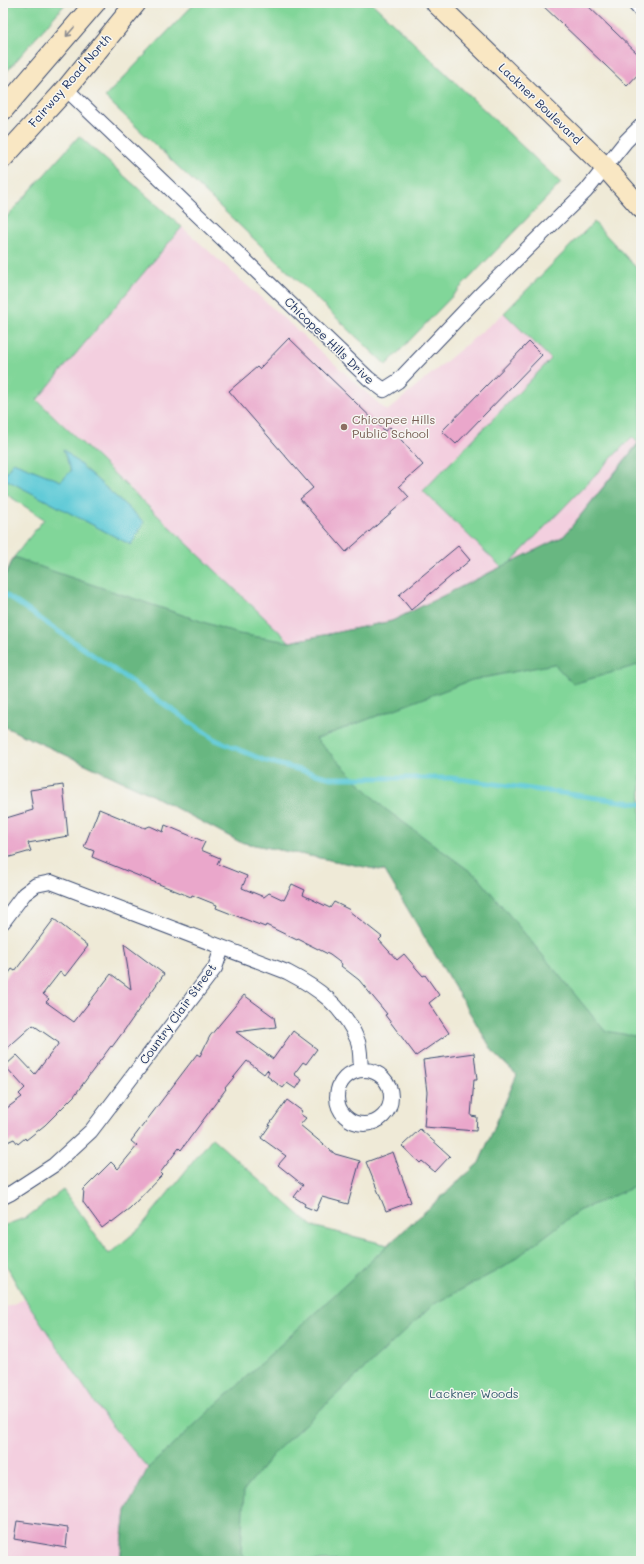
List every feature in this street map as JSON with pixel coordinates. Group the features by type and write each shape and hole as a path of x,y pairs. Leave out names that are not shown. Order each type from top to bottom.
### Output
{"main road":[{"path":"3,110 95,3"},
{"name":"Fairway Road North","path":"3,158 66,89 136,3"},
{"name":"Lackner Boulevard","path":"436,3 604,166 641,208"}],"street":[{"path":"634,3 641,10"},
{"name":"Chicopee Hills Drive","path":"66,89 369,379 384,390 398,381 481,294 586,191 604,166"},
{"path":"604,166 641,126"},
{"name":"Country Clair Street","path":"3,922 24,894 36,885 51,882 222,948 215,968 91,1131 54,1166 3,1197"},
{"path":"222,948 287,972 311,984 339,1008 358,1040 361,1070"}],"shaded area":[{"name":"Chicopee Hills Public School","path":"182,227 387,411 504,313 638,443 564,536 392,621 290,642 37,399"},
{"path":"25,1299 106,1419 148,1468 126,1511 120,1561 3,1561 3,1308"}],"green space":[{"path":"3,3 66,3 3,76"},
{"path":"195,3 372,3 561,183 386,365 105,97"},
{"name":"Lackner Woods","path":"79,136 182,227 37,400 290,642 392,621 501,567 423,491 551,359 504,313 594,222 641,273 641,1561 120,1561 126,1511 148,1468 106,1419 25,1299 3,1260 3,1226 27,1217 63,1190 109,1254 140,1228 212,1138 312,1226 388,1245 479,1163 517,1075 494,1053 385,871 240,842 144,791 3,726 3,580 14,557 44,519 3,492 3,221","holes":["632,437 638,443 564,536 510,563"]},
{"path":"641,441 641,664 573,684 554,664 472,680 316,739 384,808 478,877 605,1031 641,1037 641,1184 578,1211 506,1266 434,1304 276,1451 244,1490 241,1553 250,1561 120,1561 126,1511 148,1468 388,1245 479,1163 517,1075 494,1053 385,871 240,842 144,791 3,726 3,580 14,557 239,634 290,642 392,621 564,536"}],"water":[{"path":"63,449 144,522 131,545 3,478 13,462 61,481 71,471"}],"building":[{"path":"540,3 585,3 641,57 641,71 627,86"},
{"path":"289,338 385,431 390,427 423,465 399,486 409,497 346,552 300,499 313,488 229,391 257,367 259,369"},
{"path":"529,342 542,355 456,444 442,431"},
{"path":"458,546 470,560 411,610 399,595"},
{"path":"63,785 68,836 28,843 31,851 3,859 3,819 33,810 30,790"},
{"path":"99,809 145,828 150,826 163,832 165,825 205,842 201,850 220,858 217,864 247,876 242,888 264,897 269,893 284,900 292,884 305,890 303,895 330,908 334,902 350,910 349,911 382,937 379,940 397,960 404,954 423,976 425,975 439,995 429,1003 449,1033 416,1056 385,1015 387,1014 359,980 330,955 266,925 265,927 216,908 217,905 192,895 191,897 92,857 94,851 84,847"},
{"path":"54,919 88,946 65,976 60,972 43,994 49,999 46,1002 74,1022 111,974 131,989 124,944 164,974 112,1047 111,1046 74,1096 45,1125 26,1140 25,1138 18,1144 14,1139 3,1144 3,1111 22,1097 19,1094 25,1088 5,1066 17,1055 35,1074 59,1043 33,1025 3,1052 3,981 12,969 15,971"},
{"path":"244,995 274,1017 276,1027 236,1032 273,1059 293,1031 317,1049 306,1064 303,1062 294,1074 302,1080 296,1089 287,1083 283,1088 267,1076 269,1072 267,1070 264,1074 247,1061 225,1088 226,1089 181,1150 179,1148 160,1173 162,1175 130,1208 102,1228 83,1202 84,1189 111,1162 118,1169 137,1146 131,1141 197,1054 200,1056 210,1036"},
{"path":"474,1053 477,1080 474,1080 471,1116 477,1117 476,1131 424,1127 427,1092 423,1060"},
{"path":"287,1100 302,1111 300,1114 306,1118 300,1125 335,1154 360,1161 348,1204 322,1197 316,1211 304,1206 305,1204 294,1197 303,1185 278,1165 286,1156 261,1138"},
{"path":"420,1129 450,1156 435,1172 422,1161 420,1163 402,1146"},
{"path":"393,1152 411,1202 386,1211 366,1162"},
{"path":"17,1521 68,1528 66,1548 14,1539"}],"waterway":[{"path":"3,593 216,740 266,761 331,778 451,778 641,804"}],"place":[{"name":"Chicopee Hills Public School","path":"344,427"}]}
